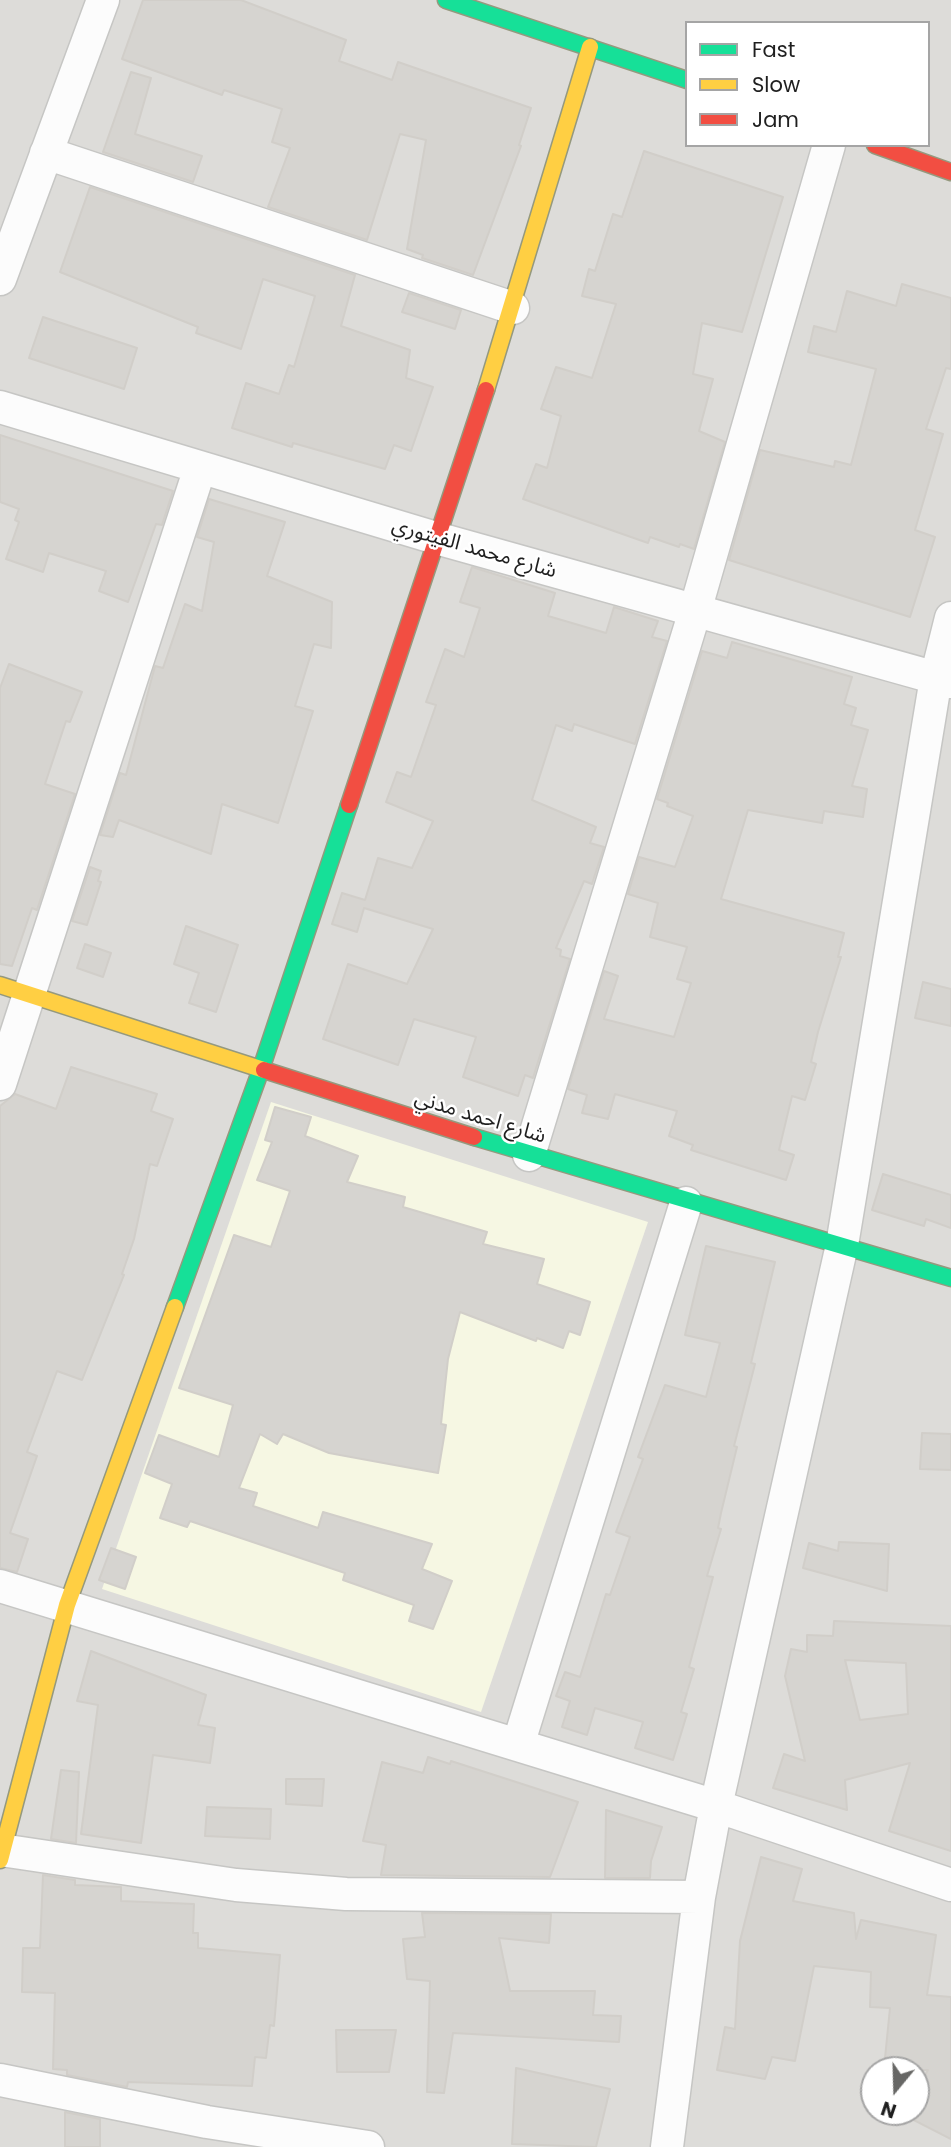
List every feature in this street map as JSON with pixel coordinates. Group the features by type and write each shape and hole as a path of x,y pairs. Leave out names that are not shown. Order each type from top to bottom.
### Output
{"street":[{"path":"0,279 103,0"},
{"path":"446,0 685,79"},
{"path":"590,47 513,308 261,1072 67,1605 1,1855 236,1885 346,1894 699,1897"},
{"path":"529,1156 695,611 828,147"},
{"path":"883,147 949,163"},
{"path":"46,153 513,308"},
{"name":"شارع محمد الفيتوري","path":"0,407 436,538 944,680"},
{"path":"0,1084 200,468"},
{"path":"667,2147 699,1897 716,1807 842,1245 944,680 951,618"},
{"name":"شارع احمد مدني","path":"0,985 261,1072 529,1156 951,1278"},
{"path":"518,1745 686,1203"},
{"path":"0,1586 716,1807 951,1885"},
{"path":"0,2080 207,2122 368,2147"}],"shaded area":[{"path":"0,0 951,0 951,2147 0,2147"},
{"path":"271,1102 648,1222 481,1712 102,1589"}],"building":[{"path":"143,0 241,0 346,40 339,61 392,80 398,62 531,108 519,145 521,146 473,275 422,258 423,255 407,249 426,140 400,134 367,240 268,207 290,148 272,142 282,109 224,90 222,95 122,59"},
{"path":"131,72 151,78 135,134 202,156 193,182 103,152"},
{"path":"644,151 783,197 742,332 702,323 693,374 713,379 699,431 725,442 694,549 650,537 648,543 523,499 536,464 547,468 561,416 541,409 556,367 592,378 616,304 582,296 589,269 595,271 613,214 622,217"},
{"path":"90,187 355,275 341,326 410,350 406,378 433,387 411,451 394,445 385,469 293,443 292,447 232,428 246,383 279,394 289,365 294,367 315,296 263,279 241,349 196,333 198,327 60,272"},
{"path":"902,284 951,298 951,369 946,368 926,429 943,434 915,530 935,537 910,617 729,560 760,450 834,467 835,461 851,465 876,369 808,352 814,326 836,332 847,291 896,306"},
{"path":"409,293 461,310 455,329 402,312"},
{"path":"43,317 137,348 124,389 29,358"},
{"path":"0,435 173,491 162,525 156,524 128,602 99,591 106,571 49,553 43,572 6,559 19,522 15,520 19,509 0,502"},
{"path":"209,499 285,522 267,576 332,602 331,648 314,644 295,706 313,711 278,823 222,804 211,854 119,820 113,837 100,835 120,773 126,775 155,666 163,668 185,604 202,611 214,542 197,537"},
{"path":"472,567 555,593 548,616 606,633 614,607 658,621 652,637 667,641 635,744 574,724 572,731 556,725 532,800 596,827 590,843 604,847 592,884 584,881 556,948 561,950 560,956 570,959 533,1078 525,1075 518,1096 463,1077 476,1037 414,1019 398,1065 323,1039 348,964 407,984 433,929 364,908 357,932 332,924 342,893 365,900 378,858 412,868 433,821 386,802 397,772 411,777 436,705 426,702 445,649 464,657 480,608 460,602"},
{"path":"732,642 852,677 844,704 856,708 851,725 868,730 852,786 867,789 863,817 824,811 822,823 748,810 721,899 844,933 838,957 841,957 811,1062 816,1064 805,1100 792,1096 779,1150 794,1155 786,1180 691,1150 693,1145 669,1136 677,1111 615,1094 608,1119 582,1113 587,1095 568,1089 604,971 618,976 604,1019 674,1037 691,983 677,979 687,947 650,937 658,903 628,894 639,857 675,867 693,816 657,799 702,651 727,658"},
{"path":"9,664 82,692 70,722 66,721 45,784 75,794 37,910 32,908 12,966 0,964 0,688"},
{"path":"90,867 101,871 98,881 101,882 87,925 72,921"},
{"path":"186,926 238,945 216,1012 189,1003 199,973 174,964"},
{"path":"85,944 111,953 103,977 77,968"},
{"path":"923,982 951,989 951,1026 915,1018"},
{"path":"71,1067 157,1094 151,1111 173,1119 157,1166 150,1164 134,1239 122,1274 124,1275 82,1380 57,1371 27,1452 37,1456 10,1533 28,1539 17,1572 0,1568 0,1106 15,1094 56,1109"},
{"path":"275,1107 311,1117 305,1136 358,1156 347,1182 405,1197 403,1207 487,1232 483,1244 544,1259 537,1284 590,1302 580,1335 569,1331 563,1348 537,1338 536,1341 460,1312 448,1359 441,1424 446,1425 438,1473 329,1453 283,1434 277,1444 260,1434 239,1488 257,1493 253,1506 318,1528 323,1512 432,1544 422,1569 452,1581 433,1629 409,1621 414,1605 343,1580 345,1573 190,1521 187,1527 160,1518 172,1484 145,1473 159,1435 219,1457 233,1405 179,1388 234,1235 271,1247 290,1191 257,1180 272,1142 265,1140"},
{"path":"883,1174 951,1195 951,1228 926,1219 924,1226 872,1210"},
{"path":"706,1246 775,1262 751,1363 755,1364 734,1446 737,1447 718,1528 721,1529 707,1576 713,1577 689,1667 694,1669 681,1712 687,1714 673,1760 635,1748 643,1722 595,1708 587,1735 562,1727 570,1701 556,1696 565,1672 580,1677 606,1594 610,1595 630,1537 616,1532 643,1459 638,1457 665,1385 706,1397 720,1343 685,1335"},
{"path":"922,1433 951,1434 951,1470 920,1469"},
{"path":"839,1542 889,1544 887,1591 803,1568 809,1543 838,1551"},
{"path":"111,1548 136,1557 125,1589 99,1580"},
{"path":"834,1621 951,1626 951,1851 889,1831 910,1763 845,1780 847,1810 773,1788 784,1754 805,1761 785,1676 791,1649 807,1652 807,1635 833,1636","holes":["845,1660 906,1663 908,1714 860,1720"]},
{"path":"91,1651 206,1695 198,1725 215,1728 210,1763 153,1755 141,1843 81,1834 98,1705 77,1701"},
{"path":"428,1757 450,1764 451,1761 578,1802 550,1877 381,1875 386,1845 363,1841 382,1762 423,1773"},
{"path":"61,1770 79,1772 76,1843 51,1839"},
{"path":"286,1779 324,1779 322,1806 286,1804"},
{"path":"207,1807 271,1809 270,1839 205,1836"},
{"path":"606,1810 662,1827 651,1861 650,1878 605,1878"},
{"path":"761,1857 802,1869 793,1901 854,1913 856,1939 861,1920 936,1935 927,1995 951,1997 951,2139 926,2126 930,2126 930,2056 885,2056 890,2008 870,2007 871,1972 814,1966 795,2061 772,2057 765,2079 717,2070 725,2027 735,2029 740,1941"},
{"path":"43,1875 75,1880 75,1885 121,1887 121,1901 194,1904 193,1933 198,1933 198,1948 280,1955 274,2026 270,2025 266,2058 255,2057 252,2086 128,2082 127,2087 67,2075 67,2070 53,2069 55,1993 22,1992 23,1948 40,1948"},
{"path":"422,1913 551,1914 549,1943 499,1938 510,1991 595,1991 593,2015 621,2016 619,2042 453,2033 444,2093 427,2092 430,1981 407,1979 403,1939 425,1937"},
{"path":"336,2030 396,2030 389,2072 337,2072"},
{"path":"516,2068 610,2089 596,2147 512,2144"},
{"path":"65,2112 100,2119 100,2147 65,2147"}],"traffic: fast":[{"path":"446,0 685,79"},
{"path":"175,1307 260,1072 349,805"},
{"path":"474,1137 951,1278"}],"traffic: slow":[{"path":"486,390 590,47"},
{"path":"0,985 264,1070"},
{"path":"0,1860 67,1605 175,1307"}],"traffic: jam":[{"path":"881,147 951,172"},
{"path":"349,805 486,390"},
{"path":"264,1070 474,1137"}]}
